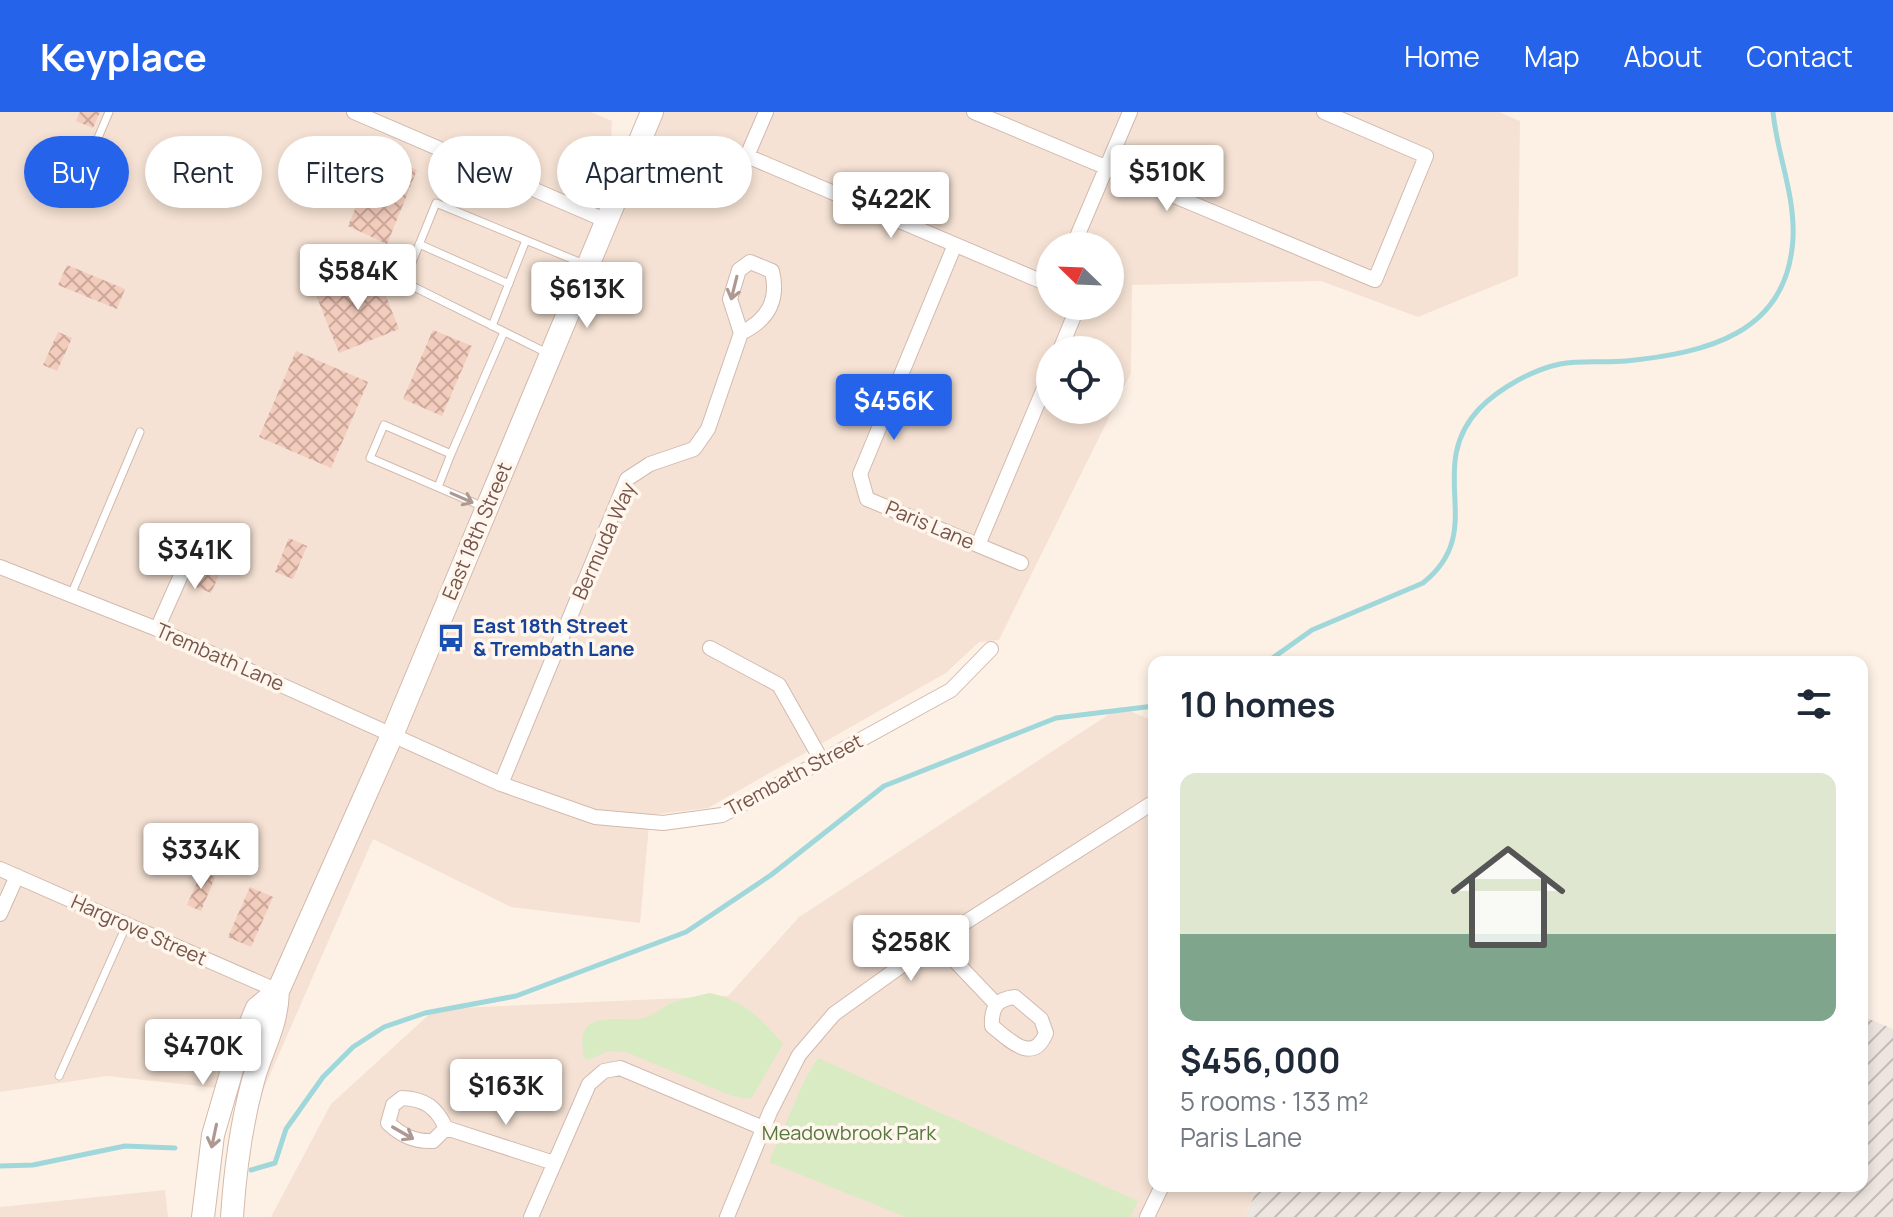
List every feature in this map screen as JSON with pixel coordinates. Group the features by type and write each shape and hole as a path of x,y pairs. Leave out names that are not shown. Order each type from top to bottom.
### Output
{"main road":[{"name":"East 18th Street","path":"232,1217 242,1125 254,1076 277,1018 278,991 393,733 652,112"},
{"name":"East 18th Street","path":"203,1217 213,1135 234,1063 257,1008 278,991"}],"street":[{"path":"354,112 607,221"},
{"path":"766,112 747,156 1036,279"},
{"path":"974,112 1375,280 1426,156 1324,112"},
{"path":"1079,232 1130,112"},
{"name":"Paris Lane","path":"954,247 860,474 867,499 1021,563"},
{"path":"750,262 772,271 776,286 771,309 757,325 741,333 730,299 739,270 750,262"},
{"name":"Bermuda Way","path":"501,784 627,479 650,464 694,449 708,429 741,333"},
{"path":"978,545 1036,407"},
{"path":"157,629 198,537"},
{"name":"Trembath Lane","path":"0,567 157,629 393,733"},
{"path":"710,648 779,685 822,761"},
{"name":"Trembath Street","path":"393,733 501,784 595,817 663,823 722,815 951,690 991,649"},
{"path":"727,1217 763,1128 799,1055 834,1014 936,941 1148,806"},
{"name":"Hargrove Street","path":"0,869 278,991"},
{"path":"0,914 17,876"},
{"path":"936,941 996,1004"},
{"path":"531,1217 589,1084 604,1071 620,1068 763,1128"},
{"path":"446,1128 554,1163"},
{"path":"1147,1217 1159,1192"}],"lane":[{"path":"99,136 109,112"},
{"path":"551,355 404,282 436,203 588,266"},
{"path":"492,326 526,240"},
{"path":"419,244 509,284"},
{"path":"438,487 504,332"},
{"path":"451,454 384,425 370,458 487,508"},
{"path":"71,595 140,432"},
{"path":"59,1076 127,924"}],"shaded area":[{"path":"0,112 591,112 612,121 611,136 557,136 557,208 607,208 607,217 611,208 752,208 752,136 642,136 652,112 1499,112 1520,121 1518,276 1418,317 1321,281 1132,285 1131,373 1124,387 1124,336 1036,336 1036,424 1106,424 999,640 979,642 946,673 708,808 650,815 640,923 511,907 373,839 262,1093 107,1076 0,1092"},
{"path":"1120,707 1148,719 1148,1192 1256,1192 1244,1217 271,1217 331,1104 435,1009 728,996 799,917"},
{"path":"1868,1019 1893,1029 1893,1217 1244,1217 1256,1192 1868,1192"},
{"path":"165,1190 168,1217 0,1217 0,1207"}],"green space":[{"name":"Meadowbrook Park","path":"710,993 733,1001 751,1012 783,1044 751,1099 732,1096 626,1052 609,1051 587,1060 584,1057 582,1041 590,1024 607,1019 644,1018 674,1002"},
{"name":"Meadowbrook Park","path":"818,1058 1138,1201 1130,1217 906,1217 769,1162 804,1081"}],"building":[{"path":"80,112 100,112 93,128 76,121"},
{"path":"356,208 402,208 387,244 348,226"},
{"path":"67,265 125,289 117,309 58,285"},
{"path":"376,271 399,329 339,353 316,295"},
{"path":"433,330 472,346 442,416 403,399"},
{"path":"58,332 72,338 57,371 43,365"},
{"path":"296,351 368,382 331,468 259,437"},
{"path":"289,538 307,546 293,579 275,572"},
{"path":"204,568 219,575 211,593 196,587"},
{"path":"202,871 215,877 201,911 187,905"},
{"path":"250,887 273,897 251,947 228,937"}],"waterway":[{"path":"1275,656 1312,630 1423,583 1442,563 1452,542 1455,520 1456,454 1464,431 1480,408 1497,394 1528,375 1560,364 1626,361 1685,352 1713,344 1759,317 1776,297 1788,271 1793,238 1789,190 1773,112"},
{"path":"251,1170 275,1163 286,1129 323,1077 353,1047 384,1027 425,1013 516,996 686,932 771,875 884,786 1056,718 1148,707"},
{"path":"0,1166 33,1165 125,1146 175,1148"}],"place":[{"name":"East 18th Street & Trembath Lane","path":"451,638"}]}
